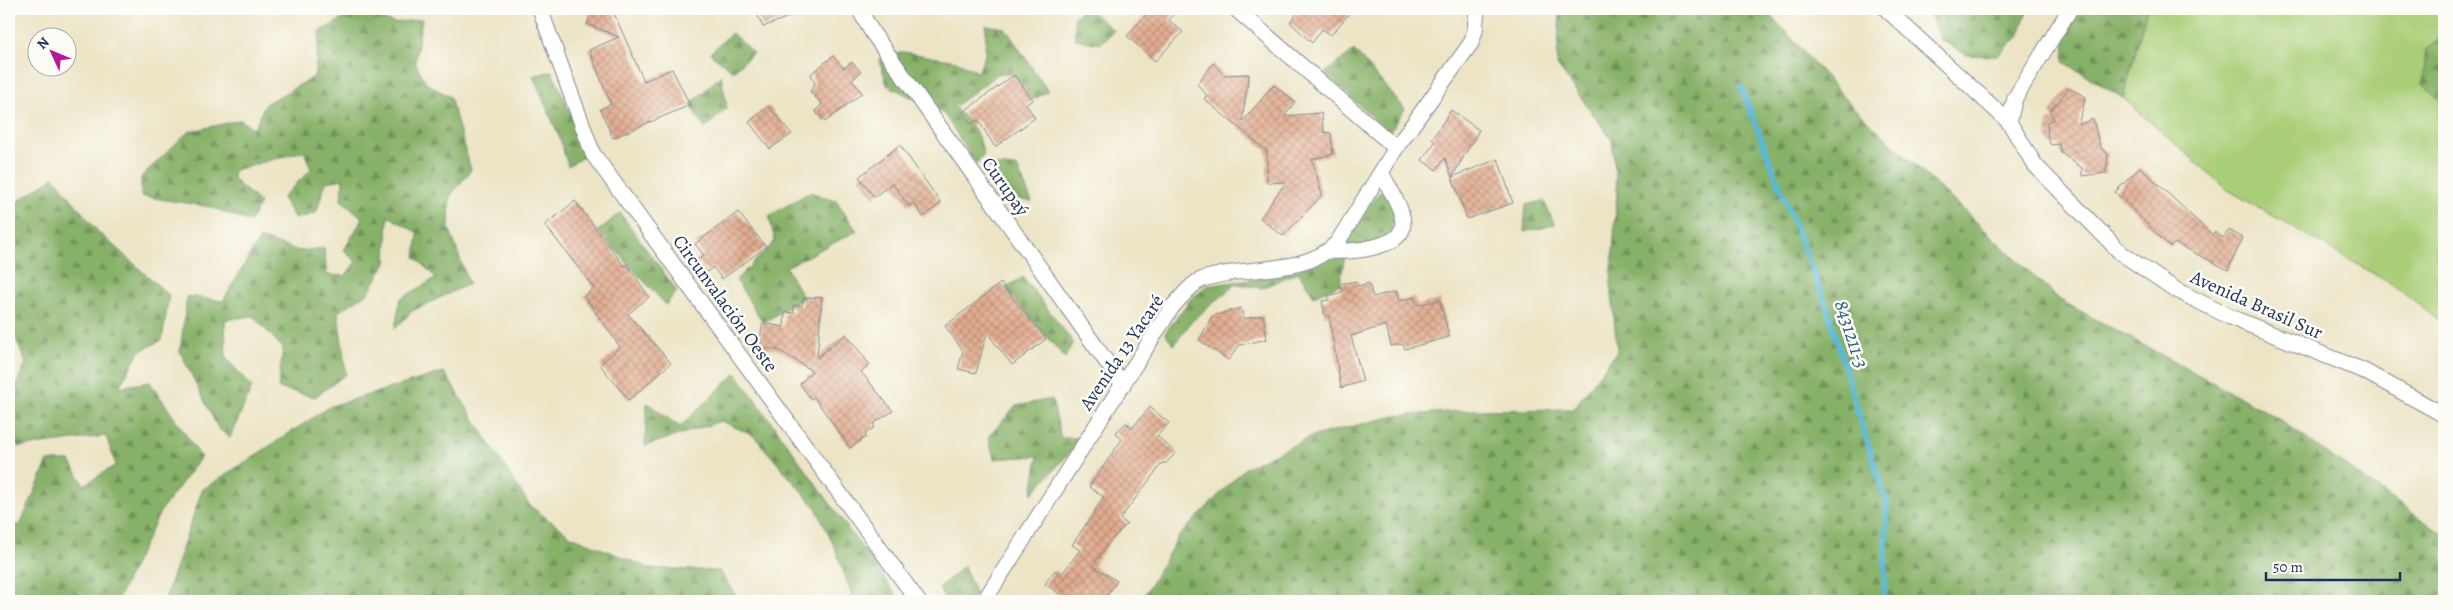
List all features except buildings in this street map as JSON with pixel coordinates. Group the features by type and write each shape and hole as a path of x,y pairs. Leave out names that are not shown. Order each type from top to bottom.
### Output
{"street":[{"name":"Circunvalación Oeste","path":"540,9 593,154 918,601"},
{"name":"Curupa´y","path":"859,9 878,40 1123,386"},
{"path":"1236,9 1396,148"},
{"name":"Avenida 13 Yacaré","path":"984,601 1123,386 1172,306 1199,281 1304,262 1330,251 1338,243 1396,148 1471,43 1475,31 1477,9"},
{"path":"2009,122 2015,98 2070,9"},
{"name":"Avenida Brasil Sur","path":"1891,11 2009,122 2035,165 2121,253 2176,290 2230,317 2364,371 2444,415"},
{"path":"1330,251 1346,252 1384,244 1395,239 1400,234 1403,227 1401,212 1381,172"}],"green space":[{"path":"1084,9 1089,9 1114,31 1100,44 1075,39 1074,17"},
{"path":"1560,9 1765,9 1855,109 2060,300 2271,414 2444,535 2444,601 1141,601 1178,537 1245,468 1313,436 1395,416 1472,410 1573,409 1617,351 1611,284 1617,191 1612,140 1557,65"},
{"path":"1928,9 2028,9 2018,37 1997,56 1967,55 1940,39"},
{"path":"2067,9 2147,9 2123,98 2064,62"},
{"path":"2147,9 2444,9 2444,324 2398,288 2228,190 2123,98"},
{"path":"357,10 393,23 422,19 415,62 426,83 450,97 471,170 450,196 449,228 469,284 412,311 395,329 400,299 436,278 415,257 418,233 388,216 386,262 369,292 338,312 346,374 315,397 278,388 283,348 253,316 225,320 226,358 252,387 230,438 218,428 180,352 187,296 223,301 260,238 299,251 324,248 327,275 345,276 356,262 344,250 363,218 341,200 343,179 326,182 316,213 295,219 282,198 311,169 304,151 234,170 233,179 260,203 250,222 211,207 141,196 141,177 188,132 240,120 254,129 265,104 314,77 320,32"},
{"path":"986,25 1005,28 1048,91 1033,100 1014,75 999,73 954,107 970,123 979,139 984,155 976,164 944,114 887,85 879,59 903,52 956,61 978,72 985,56"},
{"path":"732,33 753,53 733,71 710,53"},
{"path":"2444,35 2444,105 2423,83 2426,49"},
{"path":"1354,50 1405,109 1389,133 1325,73"},
{"path":"552,71 588,154 568,166 560,139 533,76"},
{"path":"721,75 727,108 705,128 690,105"},
{"path":"989,165 1017,167 1032,202 1000,195"},
{"path":"54,177 97,231 169,295 162,340 140,351 119,387 150,382 201,457 160,512 117,601 9,601 9,526 20,525 48,461 70,461 84,485 116,465 106,436 18,447 10,423 9,413 12,395 26,363 13,332 9,332 9,204 14,204"},
{"path":"1400,189 1389,242 1345,255 1340,284 1314,296 1298,272 1262,288 1236,284 1192,321 1174,345 1165,333 1190,300 1206,286 1270,277 1323,262 1380,192"},
{"path":"810,192 836,201 857,231 786,267 803,298 763,323 736,280 775,241 769,216"},
{"path":"1544,201 1555,225 1524,232 1526,205"},
{"path":"620,213 677,291 666,305 598,231"},
{"path":"1023,277 1073,342 1065,358 1005,288"},
{"path":"444,372 530,506 571,536 649,568 720,571 739,601 164,601 202,490 331,406"},
{"path":"736,373 896,595 891,601 851,601 851,593 835,548 816,508 753,435 721,421 645,446 647,403 680,427"},
{"path":"1052,399 1061,438 1083,438 1032,494 1038,456 994,459 988,437 1016,406"},
{"path":"964,566 976,595 968,601 945,601 939,588"}],"waterway":[{"name":"8431211-3","path":"1741,87 1828,310 1887,503 1884,601"}]}
